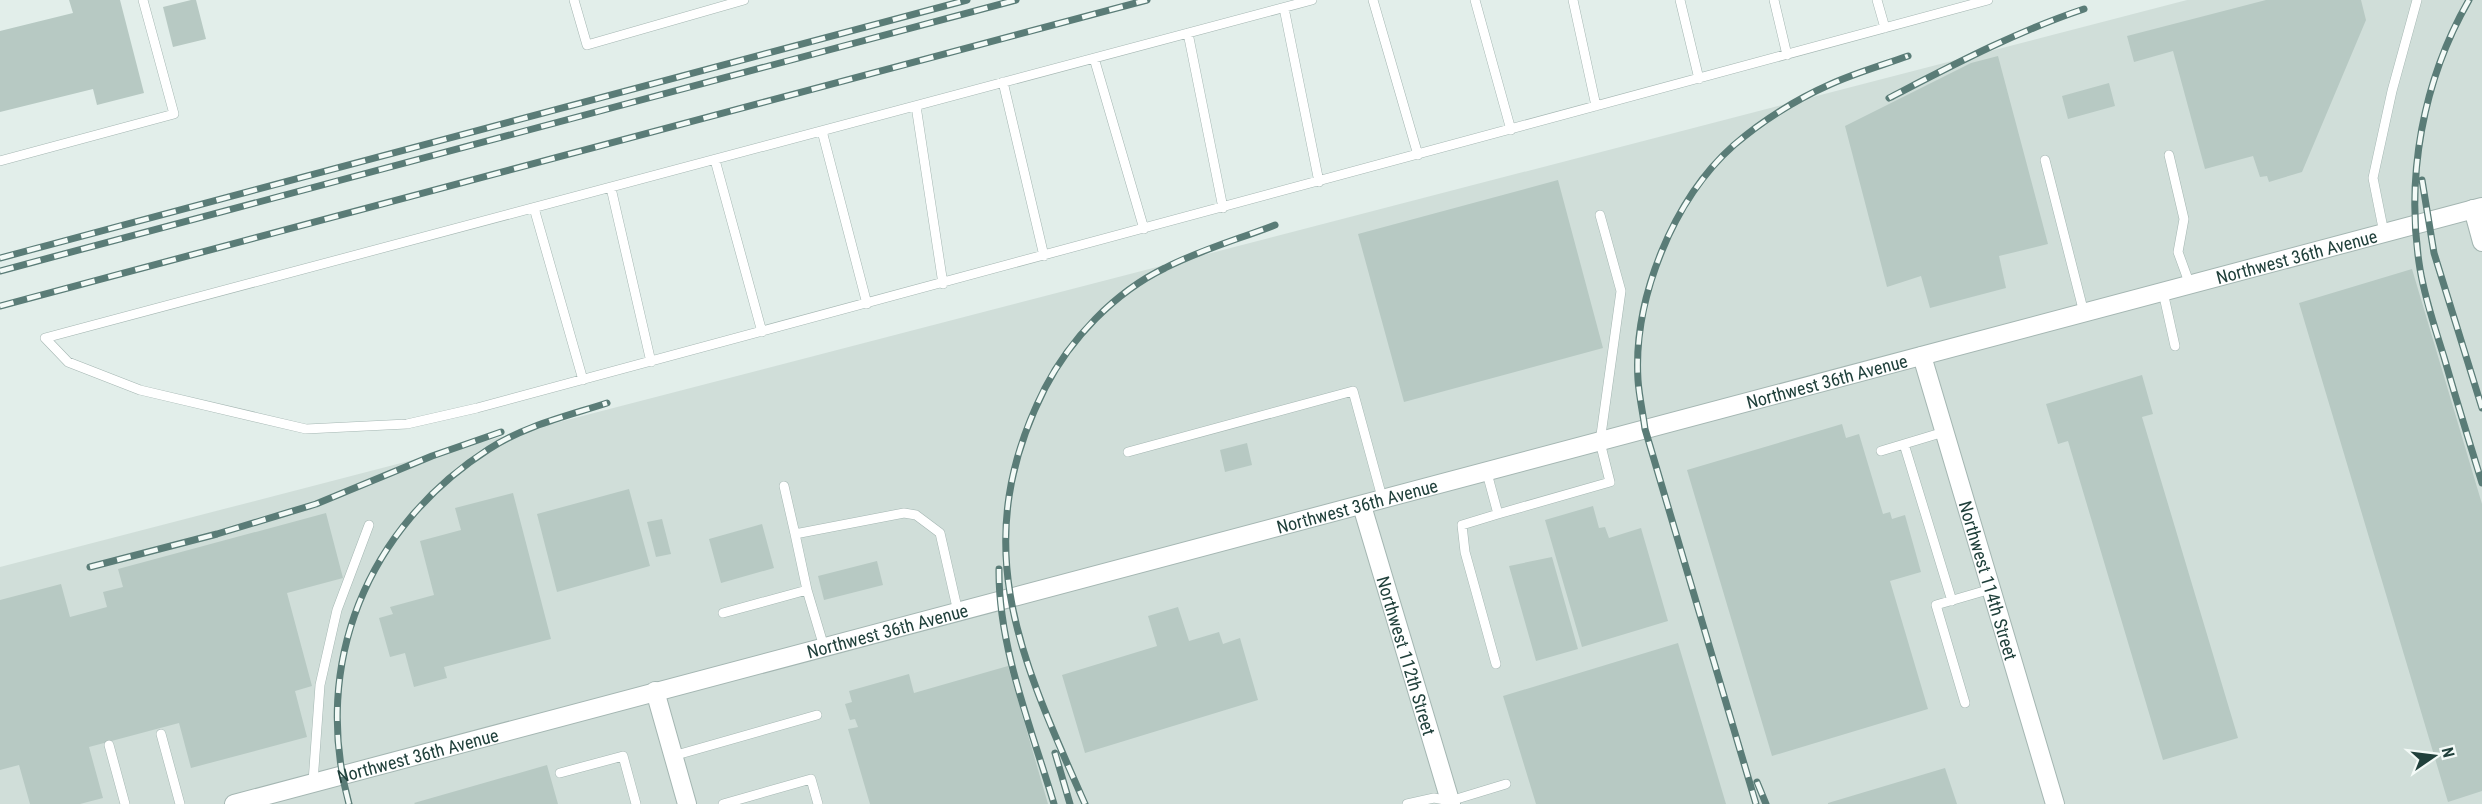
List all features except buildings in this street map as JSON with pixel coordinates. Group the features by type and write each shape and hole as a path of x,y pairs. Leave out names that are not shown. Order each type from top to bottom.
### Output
{"street":[{"name":"Northwest 36th Avenue","path":"234,804 655,691 1383,501 2477,208"},
{"path":"2477,208 2482,242"},
{"name":"Northwest 114th Street","path":"1922,356 2055,804"},
{"name":"Northwest 112th Street","path":"1362,506 1450,802"},
{"path":"655,691 687,804"}],"lane":[{"path":"0,161 174,114 143,0"},
{"path":"574,0 587,45 744,0"},
{"path":"1312,0 45,338 68,362 140,390 306,429 407,424 583,380 943,284 1985,0"},
{"path":"1373,0 1418,155"},
{"path":"1475,0 1511,129"},
{"path":"1573,0 1596,106"},
{"path":"1680,0 1699,79"},
{"path":"1774,0 1786,55"},
{"path":"1877,0 1885,28"},
{"path":"2384,233 2373,178 2392,91 2417,0"},
{"path":"1284,8 1319,182"},
{"path":"1188,33 1223,208"},
{"path":"1094,58 1144,229"},
{"path":"1004,82 1044,256"},
{"path":"916,106 943,284"},
{"path":"822,131 867,304"},
{"path":"2169,155 2184,219 2178,252 2190,285"},
{"path":"715,159 762,332"},
{"path":"2045,160 2084,313"},
{"path":"611,188 651,362"},
{"path":"534,208 583,380"},
{"path":"1496,664 1465,552 1462,525 1610,482 1600,442 1621,291 1600,215"},
{"path":"2163,292 2175,346"},
{"path":"1128,452 1353,391 1383,501"},
{"path":"1881,451 1944,432"},
{"path":"1904,444 1952,601"},
{"path":"1487,473 1498,514"},
{"path":"784,486 807,590 824,647"},
{"path":"795,534 826,526 904,513 915,515 940,533 958,612"},
{"path":"313,782 320,685 337,610 369,525"},
{"path":"1965,703 1936,605 1991,589"},
{"path":"723,613 807,590"},
{"path":"673,756 817,715"},
{"path":"161,734 180,804"},
{"path":"109,745 125,804"},
{"path":"560,773 623,756 636,804"},
{"path":"723,804 757,799 811,779 818,804"},
{"path":"1407,804 1434,798 1450,802 1506,784"}],"shaded area":[{"path":"2187,0 2482,0 2482,804 0,804 0,567"}],"railway":[{"path":"0,258 967,0"},
{"path":"0,271 1016,0"},
{"path":"0,306 1147,0"},
{"path":"2469,0 2453,31 2429,96 2417,165 2415,199 2416,234 2425,291 2482,483"},
{"path":"1889,98 2009,39 2084,9"},
{"path":"1756,804 1645,429 1638,380 1638,349 1642,317 1661,252 1676,222 1712,167 1734,145 1768,119 1818,90 1908,56"},
{"path":"2422,180 2434,253 2482,408"},
{"path":"1085,804 1040,699 1023,649 1011,599 1006,549 1009,498 1021,445 1055,370 1081,335 1112,304 1147,278 1178,262 1275,225"},
{"path":"349,804 339,752 338,700 344,651 359,603 381,559 410,518 446,481 489,449 531,428 607,403"},
{"path":"90,567 217,534 316,504 432,456 501,432"},
{"path":"999,569 1000,598 1010,658 1054,804"},
{"path":"1055,753 1070,804"},
{"path":"1757,782 1766,804"}]}
